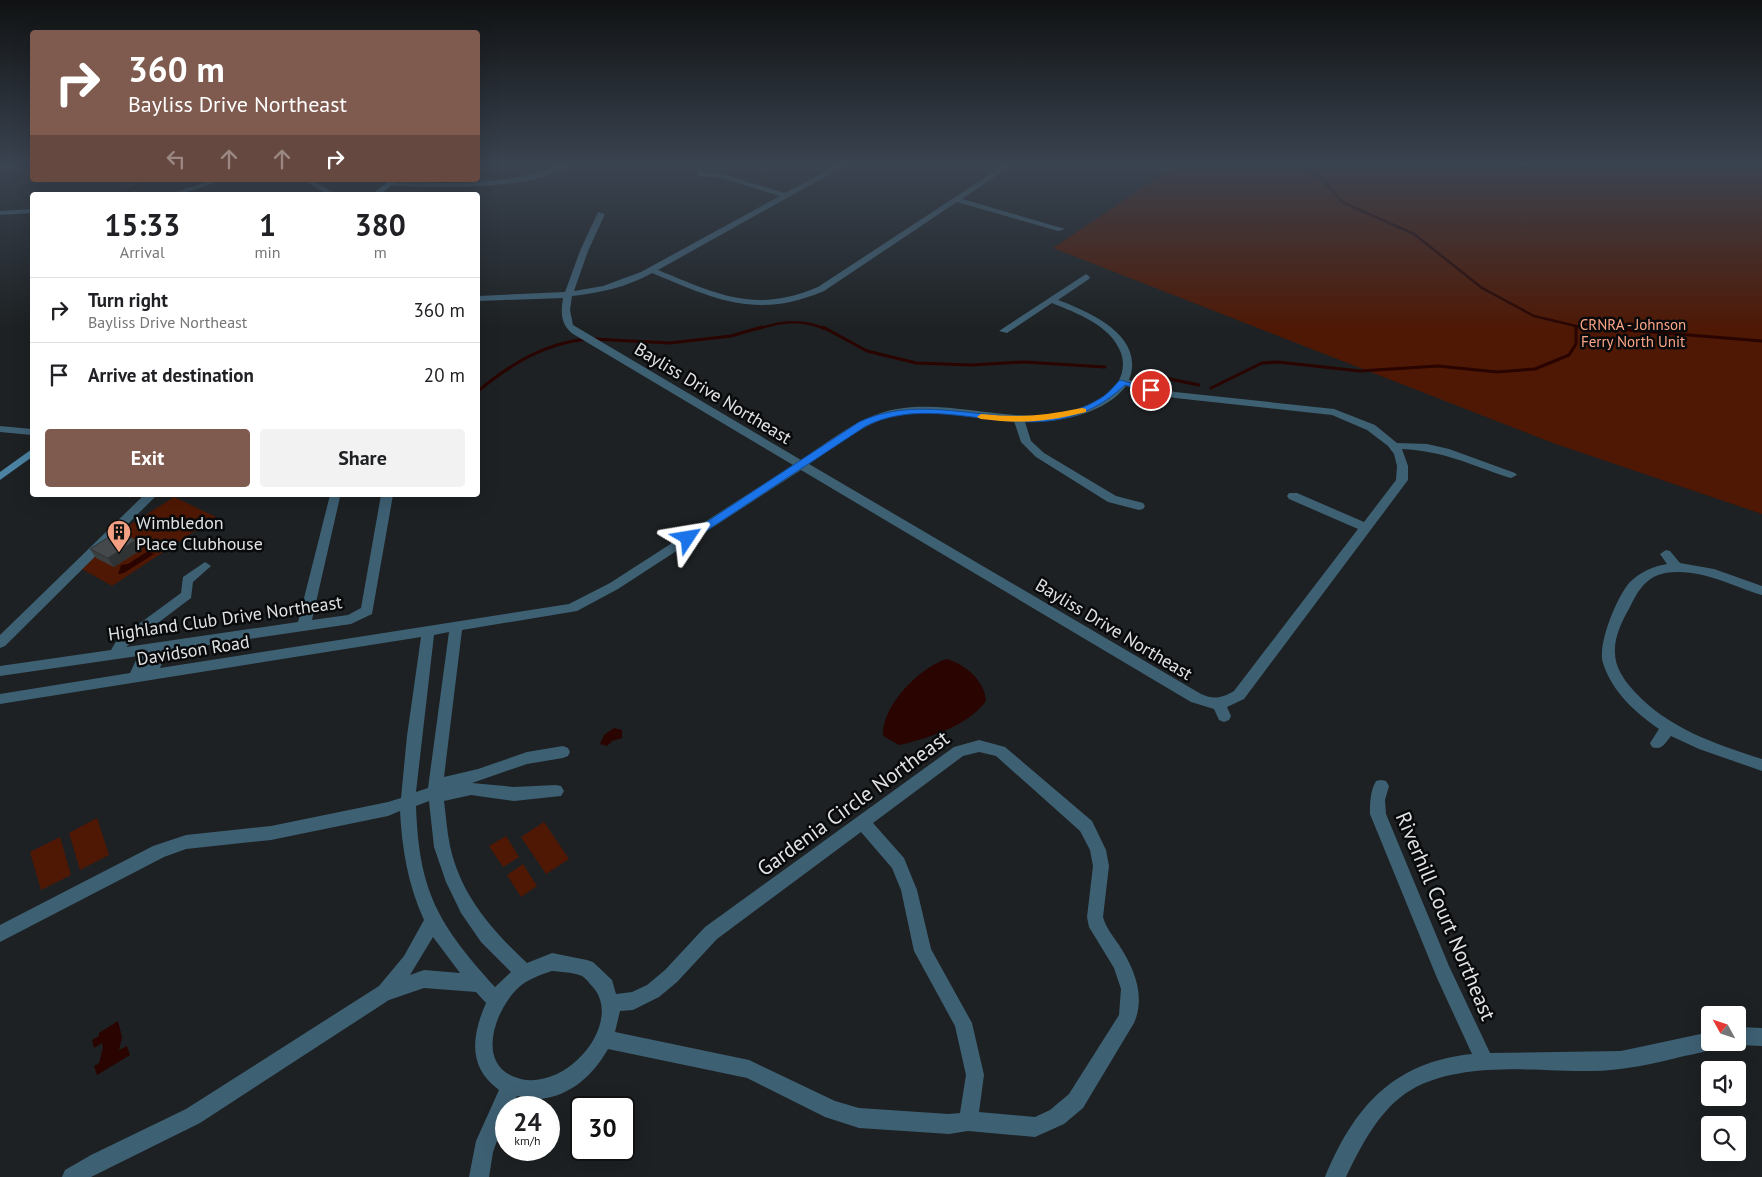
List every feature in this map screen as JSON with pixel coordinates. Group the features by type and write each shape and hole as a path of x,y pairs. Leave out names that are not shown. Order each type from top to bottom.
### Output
{"street":[{"name":"Bayliss Drive Northeast","path":"598,220 580,256 565,314 569,327 800,465 1221,711 1239,695 1402,480 1404,469 1402,457 1394,446 1369,426 1334,412 1175,395 1124,382"},
{"path":"480,298 570,294 605,290 651,270 742,220"},
{"path":"651,270 731,300 763,304 790,302 820,289 925,220"},
{"path":"1025,220 1061,230"},
{"path":"1004,331 1086,276"},
{"path":"1051,300 1096,320 1107,327 1119,340 1128,362 1124,382"},
{"name":"Davidson Road","path":"0,699 549,614 572,608 592,599 863,424 892,413 922,410 1018,420 1056,417 1085,410 1105,400 1124,382"},
{"path":"1018,420 1026,442 1040,455 1112,499 1139,506"},
{"path":"0,429 30,432"},
{"path":"1394,446 1427,447 1445,451 1511,475"},
{"path":"0,476 30,454"},
{"path":"1293,496 1366,528"},
{"path":"0,644 149,497"},
{"path":"304,626 334,497"},
{"name":"Highland Club Drive Northeast","path":"0,670 350,619 367,611 387,497"},
{"path":"1666,554 1677,568"},
{"path":"116,654 122,643 187,595 187,580 205,566"},
{"path":"1762,591 1702,570 1677,568 1649,574 1640,578 1634,586 1609,642 1608,652 1616,678 1627,692 1668,728 1696,742 1762,765"},
{"path":"456,628 435,792 442,847 452,877 467,908 487,936 526,973"},
{"path":"428,632 406,802 410,857 426,907 433,920 450,948 496,1000"},
{"path":"150,675 162,647"},
{"path":"135,678 147,649"},
{"path":"1657,743 1668,728"},
{"name":"Gardenia Circle Northeast","path":"606,1039 749,1069 832,1110 859,1118 949,1124 968,1121 1035,1127 1057,1117 1076,1101 1110,1050 1128,1017 1130,989 1128,979 1120,962 1097,927 1095,917 1101,866 1098,850 1086,826 1008,758 990,747 979,746 959,751 711,933 671,976 652,991 633,1001 612,1004"},
{"path":"0,934 159,851 186,842 271,834 388,809 435,792 448,782 478,775 528,758 563,752"},
{"name":"Riverhill Court Northeast","path":"1381,786 1377,800 1378,814 1439,963 1485,1062"},
{"path":"435,792 446,795 471,789 514,794 556,791"},
{"path":"862,822 898,863 909,890 923,951 963,1023 975,1075 968,1121"},
{"path":"384,993 410,962 433,920"},
{"path":"552,962 573,962 582,965 590,968 604,981 612,1004 612,1018 606,1039 595,1058 579,1073 559,1085 538,1090 519,1089 502,1081 490,1069 484,1052 483,1034 488,1015 496,1000 512,982 526,973 552,962"},
{"path":"72,1177 98,1162 193,1116 384,993 424,979 480,984"},
{"path":"1746,1036 1762,1036"},
{"path":"1335,1177 1352,1142 1382,1101 1410,1080 1443,1067 1517,1060 1551,1063 1622,1060 1701,1043"},
{"path":"479,1177 481,1157 490,1124 512,1086"}],"green space":[{"name":"CRNRA - Johnson Ferry North Unit","path":"1095,220 1762,220 1762,514 1553,443 1053,248"},
{"path":"174,497 216,517 112,586 82,569 122,530"},
{"path":"97,818 109,855 80,870 69,833"},
{"path":"544,822 569,859 546,874 521,837"},
{"path":"506,836 519,857 503,867 489,846"},
{"path":"60,837 71,875 41,890 30,852"},
{"path":"523,864 537,886 521,897 507,875"}],"shaded area":[{"path":"148,551 154,554 124,573 118,574 121,565 128,564"},
{"path":"947,659 961,665 973,674 982,686 986,701 969,717 935,735 899,745 883,736 888,712 904,689 925,670"},
{"path":"614,728 622,730 622,738 612,741 607,746 600,744 604,735"},
{"path":"118,1021 122,1037 119,1050 127,1046 130,1055 97,1075 94,1066 99,1063 103,1047 102,1043 94,1048 92,1040 99,1036 99,1033"}],"building":[{"path":"112,535 118,538 124,535 136,540 108,558 90,549"}],"waterway":[{"path":"1382,220 1414,234 1482,288 1534,316 1576,326"},
{"path":"757,329 791,322 808,323 825,329"},
{"path":"1211,388 1262,363 1278,362 1360,371 1438,366 1497,372 1535,369 1569,355 1576,344 1576,326"},
{"path":"1576,326 1608,329"},
{"path":"593,339 670,343 731,336 762,327"},
{"path":"823,327 867,351 916,363 971,365 1024,362 1105,367"},
{"path":"1592,327 1762,341"},
{"path":"480,389 503,372 528,357 556,345 586,339"},
{"path":"1145,374 1199,385"}],"slow traffic":[{"path":"981,417 1018,420 1041,419 1082,411"}],"place":[{"name":"Wimbledon Place Clubhouse","path":"119,553"}],"route":[{"path":"688,538 863,424 877,417 908,410 922,410 1018,420 1041,419 1085,410 1105,400 1124,382 1151,390"}]}
